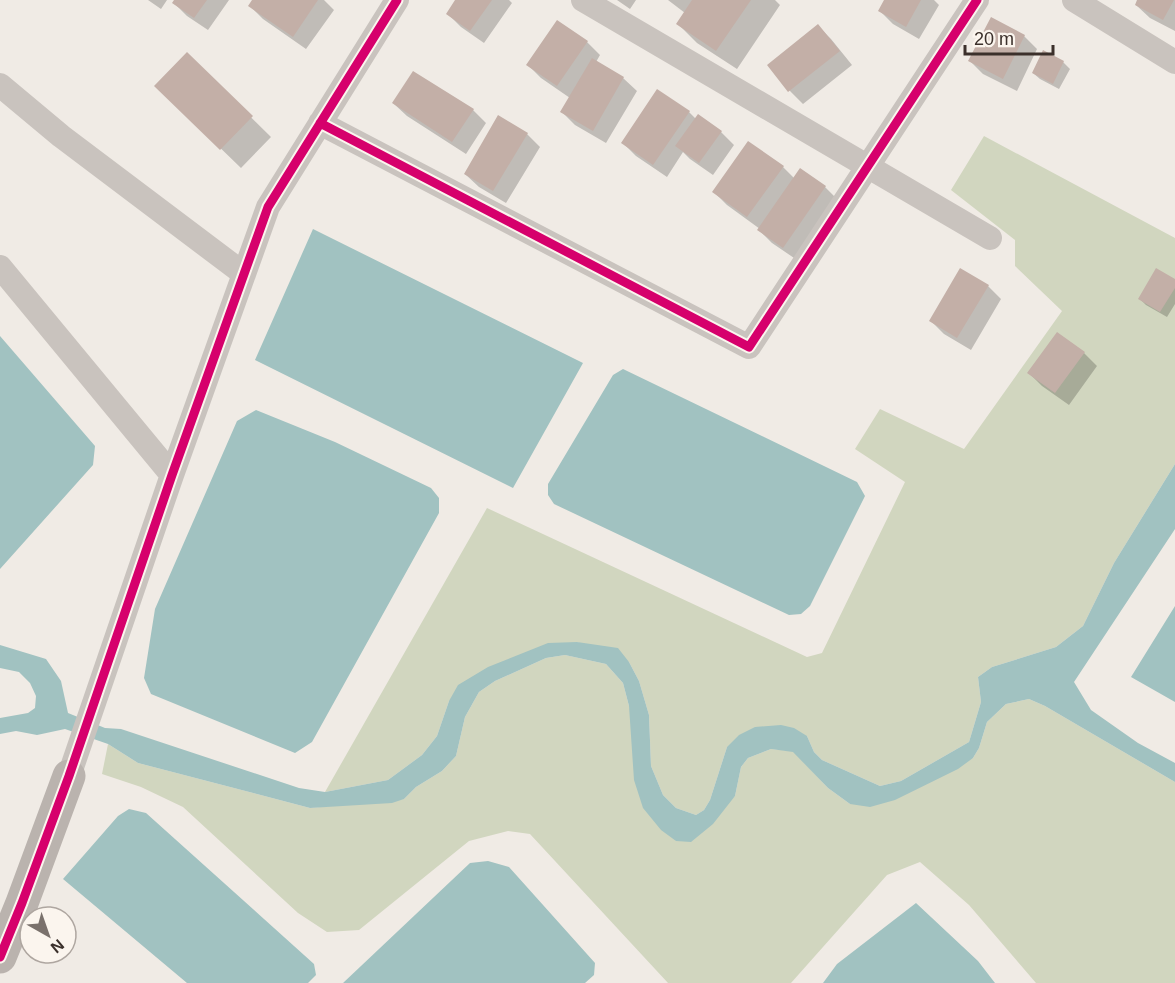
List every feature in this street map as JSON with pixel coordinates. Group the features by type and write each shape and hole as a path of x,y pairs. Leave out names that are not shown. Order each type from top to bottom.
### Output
{"street":[{"path":"583,0 990,238"},
{"path":"321,123 749,347 977,0"},
{"path":"1074,0 1175,62"},
{"path":"0,957 69,776 172,475 268,207 396,1"},
{"path":"0,84 61,136 243,274"},
{"path":"0,267 172,475"}],"green space":[{"path":"984,136 1175,238 1175,464 1114,563 1083,626 1056,647 992,667 978,677 981,702 969,742 901,781 880,786 822,760 814,752 807,736 727,747 710,800 704,810 696,815 676,808 663,795 651,766 649,715 639,681 629,662 577,642 449,701 437,736 422,755 388,780 325,792 487,508 807,657 822,653 905,482 855,449 880,409 964,449 1062,311 1015,266 1015,240 951,190"},
{"path":"565,655 606,664 623,683 676,841 735,796 741,767 748,758 771,749 793,751 828,788 850,804 973,758 979,748 987,722 1006,704 1029,699 1045,706 1175,782 1175,983 1036,983 969,905 920,862 887,875 791,983 668,983 530,834 508,831 469,841 359,930 327,932 298,913 183,807 141,787 102,774 108,744 138,763 310,808 404,799 416,787 442,771 456,756 465,717 479,692 495,681 546,658"}],"water":[{"path":"313,229 583,363 513,488 255,360"},
{"path":"0,336 95,446 93,465 0,569"},
{"path":"623,369 857,482 865,496 810,606 801,614 789,615 554,504 548,495 548,484 613,375"},
{"path":"256,410 335,442 431,488 439,498 439,513 312,742 295,753 151,694 144,678 155,609 237,421"},
{"path":"1175,464 1175,529 1074,682 1091,710 1138,743 1175,763 1175,782 1045,706 1029,699 1006,704 987,722 979,748 973,758 958,769 895,800 870,807 850,804 828,788 793,752 771,749 748,758 741,767 735,796 713,824 691,842 676,841 661,830 643,808 634,780 629,706 623,683 606,664 565,655 546,658 495,681 479,692 465,717 456,756 442,771 416,787 404,799 392,803 310,808 138,763 108,744 65,729 37,735 16,731 0,734 0,718 28,713 35,708 36,696 30,683 19,672 0,668 0,645 46,659 61,681 68,713 105,728 121,729 299,788 325,792 388,780 422,755 437,736 449,701 458,685 488,667 548,643 577,642 618,648 629,662 639,681 649,715 651,766 663,795 676,808 696,815 704,810 710,800 727,747 739,735 755,727 781,725 794,728 807,736 814,752 822,760 880,786 901,781 969,742 981,702 978,677 992,667 1056,647 1083,626 1114,563"},
{"path":"1175,606 1175,702 1131,677"},
{"path":"129,809 146,813 314,964 316,975 308,983 187,983 63,879 118,816"},
{"path":"488,861 509,867 595,963 594,975 585,983 343,983 470,863"},
{"path":"916,903 978,961 995,983 823,983 837,964"}],"building":[{"path":"174,0 207,0 194,18 172,3"},
{"path":"252,0 318,0 293,37 248,6"},
{"path":"455,0 492,0 470,31 446,14"},
{"path":"692,0 751,0 716,51 676,24"},
{"path":"884,0 921,0 906,27 878,11"},
{"path":"1137,0 1174,0 1163,20 1135,5"},
{"path":"991,17 1025,35 1003,79 968,61"},
{"path":"557,20 588,41 557,86 526,65"},
{"path":"818,24 840,51 788,92 767,65"},
{"path":"1043,50 1064,61 1053,84 1032,73"},
{"path":"187,52 253,116 220,150 154,86"},
{"path":"592,58 624,77 593,131 560,112"},
{"path":"413,71 474,109 452,142 392,103"},
{"path":"657,89 690,111 653,165 621,143"},
{"path":"698,114 722,131 699,163 675,146"},
{"path":"498,115 528,133 493,191 464,174"},
{"path":"748,141 784,166 747,217 712,192"},
{"path":"800,168 826,186 783,248 757,230"},
{"path":"960,268 989,285 957,338 929,321"},
{"path":"1156,268 1175,279 1175,288 1160,312 1138,299"},
{"path":"1057,332 1085,352 1055,393 1027,373"}],"cycle path":[{"path":"0,957 69,776 172,475 268,207 397,0"},
{"path":"320,123 749,347 977,0"}]}
